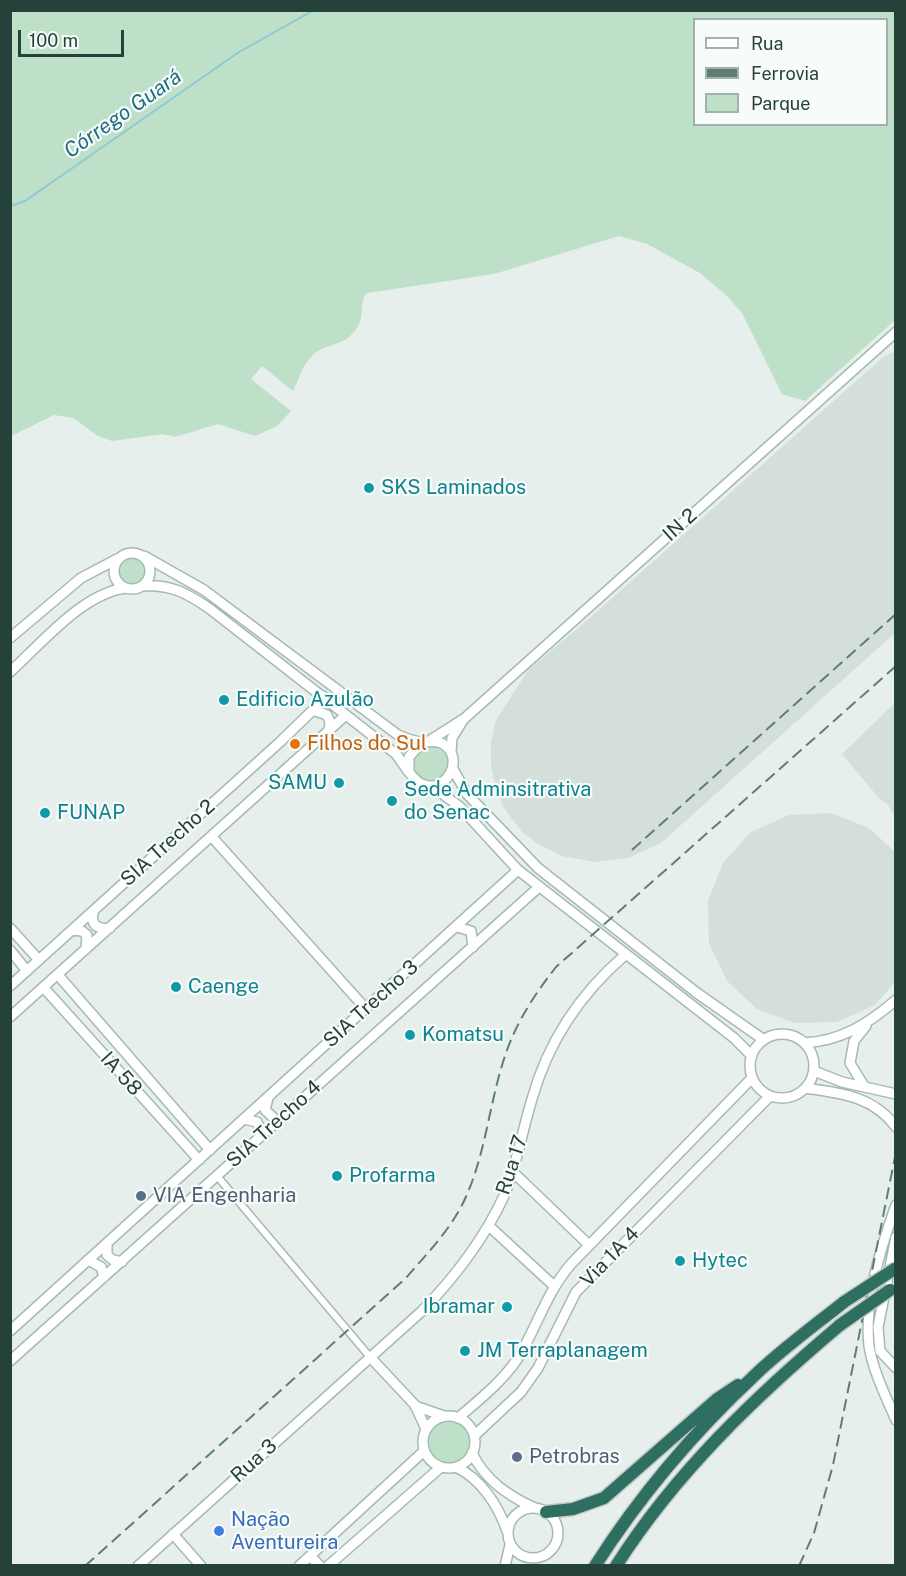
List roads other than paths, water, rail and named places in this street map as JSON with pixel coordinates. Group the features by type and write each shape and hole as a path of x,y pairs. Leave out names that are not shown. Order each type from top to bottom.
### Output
{"highway":[{"path":"541,1510 573,1509 604,1498 717,1399 754,1375 844,1302 896,1268"},
{"path":"616,1566 663,1499 702,1454 777,1379 840,1325 893,1288"},
{"path":"595,1566 648,1492 754,1375"}],"main road":[{"name":"IN 2","path":"426,742 465,718 896,332"},
{"path":"10,638 75,583 128,553 144,556 204,590 398,735 426,742 442,743 451,752 453,769 467,794 538,868 697,993 764,1040"},
{"path":"142,586 151,572 144,556"},
{"path":"119,558 114,575 126,588"},
{"path":"10,672 94,598 113,590 142,586 169,586 182,591 323,696 396,754 418,782 432,786 460,807 518,870 734,1038 752,1056"},
{"name":"SIA Trecho 2","path":"10,986 313,710 323,696"},
{"path":"313,710 327,715 330,722 329,730"},
{"path":"10,1017 346,715"},
{"name":"IN 2","path":"451,752 452,738 465,718"},
{"path":"409,770 409,757 426,742"},
{"path":"432,786 445,781 453,769"},
{"path":"212,837 366,1009"},
{"name":"SIA Trecho 3","path":"10,1331 518,870"},
{"name":"SIA Trecho 4","path":"10,1361 539,887"},
{"path":"94,910 92,920 95,925 102,929 111,927"},
{"path":"457,927 471,932 473,947"},
{"path":"10,928 39,960"},
{"path":"72,930 82,931 87,935 85,951"},
{"path":"10,950 27,971"},
{"name":"Rua 17","path":"370,1358 438,1294 461,1268 489,1226 513,1172 532,1097 559,1034 586,994 625,955"},
{"name":"IA 58","path":"58,975 210,1150"},
{"name":"IA 58","path":"44,988 199,1160"},
{"path":"55,1000 67,988"},
{"path":"864,1086 849,1063 854,1041 867,1024 896,1000"},
{"path":"804,1043 813,1058 814,1071 806,1088 789,1098 770,1096 761,1091 752,1078 752,1056 764,1040 784,1034 804,1043 830,1041 867,1024"},
{"path":"813,1058 830,1041"},
{"path":"126,1080 138,1068"},
{"path":"814,1071 842,1082 896,1094"},
{"name":"Via 1A 4","path":"458,1418 499,1380 518,1358 553,1285 752,1078"},
{"path":"806,1088 859,1098 881,1109 896,1127"},
{"name":"Via 1A 4","path":"474,1436 521,1392 538,1368 576,1292 770,1096"},
{"path":"268,1098 265,1110 277,1121"},
{"path":"244,1119 257,1122 262,1134"},
{"path":"513,1172 590,1245"},
{"path":"896,1204 872,1291 868,1329 873,1362 896,1420"},
{"path":"489,1226 553,1285"},
{"path":"896,1237 878,1327 880,1351 896,1368"},
{"path":"107,1243 107,1255 113,1260 122,1262"},
{"path":"88,1260 101,1267 104,1277"},
{"path":"370,1358 415,1405 426,1429"},
{"name":"Rua 3","path":"138,1566 370,1358"},
{"path":"891,1406 896,1396"},
{"path":"415,1405 444,1416 458,1418 469,1425 474,1436 472,1453 479,1467 500,1488 515,1499 541,1510 556,1524 558,1533 553,1548 538,1566"},
{"path":"444,1416 426,1429 423,1436 424,1451 430,1461 441,1467 456,1467 469,1474 489,1496 515,1552 530,1559 539,1558 553,1548"},
{"path":"299,1566 424,1451"},
{"path":"456,1467 472,1453"},
{"path":"328,1566 441,1467"},
{"path":"507,1532 514,1516 521,1511 541,1510"},
{"path":"173,1534 201,1566"},
{"path":"505,1566 510,1545"},
{"path":"310,1556 320,1566"}],"street":[{"path":"217,1176 370,1358"}],"waterway":[{"name":"Córrego Guará","path":"10,206 25,201 239,52 314,10"}],"railway":[{"path":"632,850 896,614"},
{"path":"85,1566 406,1278 442,1236 460,1209 475,1173 504,1059 519,1022 556,967 896,666"},
{"path":"799,1566 814,1533 833,1465 896,1152"}],"place":[{"name":"SKS Laminados","path":"369,488"},
{"name":"Edificio Azulão","path":"224,700"},
{"name":"Filhos do Sul","path":"295,744"},
{"name":"SAMU","path":"339,783"},
{"name":"Sede Adminsitrativa do Senac","path":"392,801"},
{"name":"FUNAP","path":"45,813"},
{"name":"Caenge","path":"176,987"},
{"name":"Komatsu","path":"410,1035"},
{"name":"Profarma","path":"337,1176"},
{"name":"VIA Engenharia","path":"141,1196"},
{"name":"Hytec","path":"680,1261"},
{"name":"Ibramar","path":"507,1307"},
{"name":"JM Terraplanagem","path":"465,1351"},
{"name":"Petrobras","path":"517,1457"},
{"name":"Nação Aventureira","path":"219,1531"}]}
